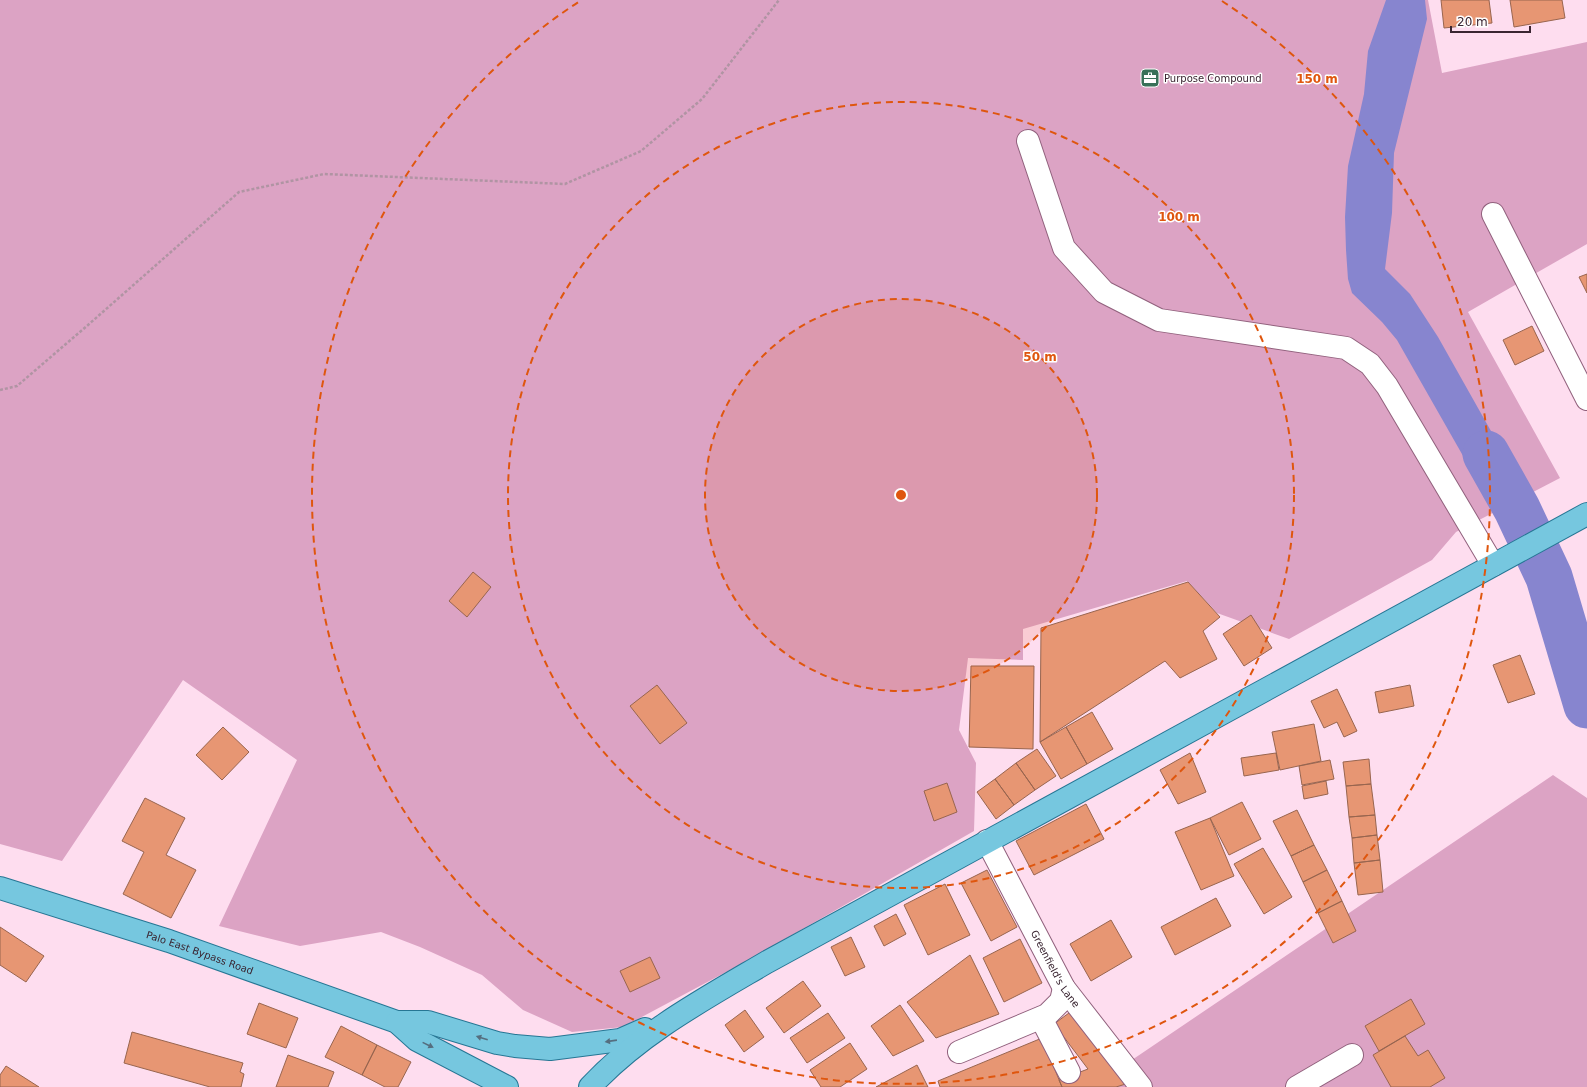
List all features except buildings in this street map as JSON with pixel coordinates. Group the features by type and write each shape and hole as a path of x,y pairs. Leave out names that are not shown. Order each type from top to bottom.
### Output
{"main road":[{"path":"591,1085 628,1051 673,1018 766,962 1587,514"},
{"name":"Palo East Bypass Road","path":"0,888 169,941 397,1022 428,1022 497,1043 580,1054 593,1060 596,1067 591,1085"},
{"name":"Palo East Bypass Road","path":"550,1049 620,1040 673,1018"},
{"name":"Palo East Bypass Road","path":"397,1022 417,1040 507,1087"}],"street":[{"path":"1028,141 1064,248 1104,292 1159,320 1346,348 1370,364 1387,386 1500,561"},
{"path":"1493,214 1587,399"},
{"name":"Greenfield's Lane","path":"987,841 1064,988 1138,1086"},
{"path":"1014,892 1006,896 1039,965"},
{"path":"959,1052 1048,1015 1061,1001 1064,988"},
{"path":"1041,1018 1069,1072"},
{"path":"1297,1087 1352,1055"}],"path":[{"path":"0,390 17,386 238,192 324,174 565,184 641,151 702,99 779,0"}],"shaded area":[{"path":"0,0 1428,0 1442,73 1587,42 1587,244 1468,312 1560,478 1456,532 1432,560 1289,639 1217,613 1187,581 1023,629 1023,660 968,658 959,730 976,763 974,831 743,963 623,1027 572,1032 523,1010 482,975 420,947 381,932 300,946 219,926 297,760 183,680 62,861 0,844"},
{"path":"1386,0 1425,0 1427,19 1394,153 1392,213 1385,269 1410,294 1438,337 1531,502 1499,519 1397,340 1382,322 1352,293 1348,279 1345,217 1348,166 1364,94 1368,51"},
{"path":"1560,571 1575,629 1587,664 1587,725 1555,636 1538,582"},
{"path":"1553,775 1587,798 1587,1087 1092,1087"}],"waterway":[{"path":"1486,454 1517,509 1549,577 1587,705"}],"place":[{"name":"Purpose Compound","path":"1150,78"}]}
